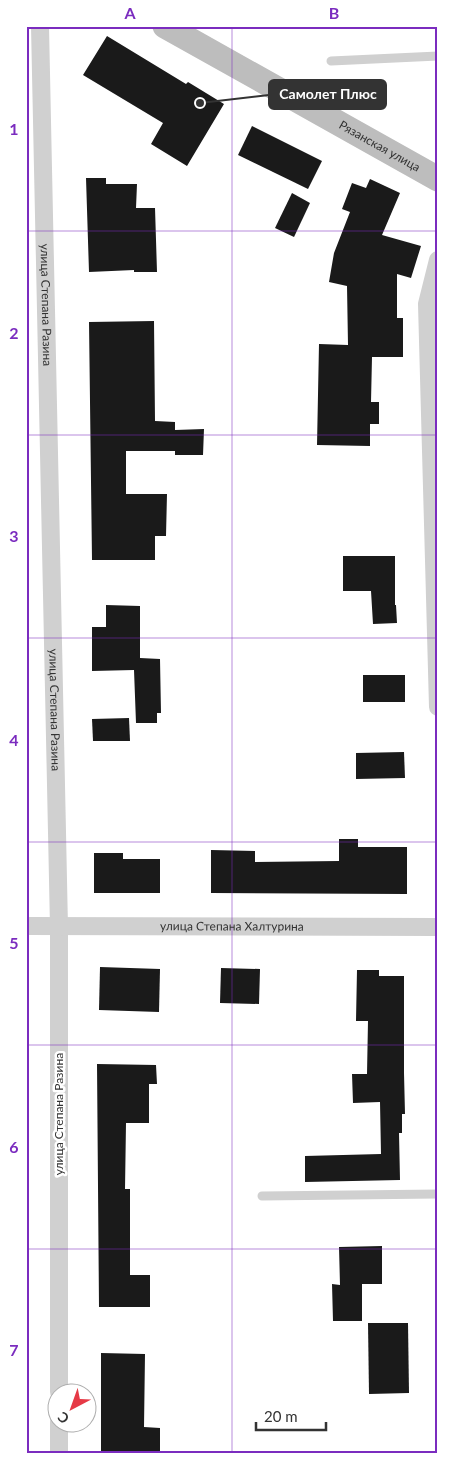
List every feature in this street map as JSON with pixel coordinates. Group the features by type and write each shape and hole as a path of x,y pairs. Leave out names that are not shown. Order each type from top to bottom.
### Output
{"main road":[{"name":"Рязанская улица","path":"165,26 438,180"}],"street":[{"name":"улица Степана Разина","path":"40,26 59,927 59,1382"},
{"path":"438,260 427,304 438,707"},
{"name":"улица Степана Халтурина","path":"26,926 438,927"},
{"path":"59,1432 59,1454"}],"lane":[{"path":"331,61 438,56"},
{"path":"262,1196 438,1194"}],"building":[{"path":"107,36 186,84 188,82 224,104 187,166 151,144 163,123 83,75"},
{"path":"252,126 322,161 308,189 238,155"},
{"path":"86,178 106,178 106,184 137,184 136,208 155,208 157,272 134,272 134,270 89,272"},
{"path":"370,179 400,193 382,235 421,246 411,278 397,274 397,318 403,318 403,357 372,357 371,402 379,402 379,424 370,424 370,446 317,445 319,344 348,345 347,286 329,282 334,253 350,212 342,209 352,183 366,188"},
{"path":"292,193 310,203 294,237 275,228"},
{"path":"154,321 155,421 175,422 175,430 204,429 203,455 175,455 175,451 126,451 126,494 167,494 166,536 155,536 155,560 92,560 89,322"},
{"path":"343,556 395,556 397,623 373,624 371,591 343,591"},
{"path":"106,605 140,606 140,658 160,659 161,713 157,713 157,723 136,723 134,670 92,671 92,627 106,627"},
{"path":"363,675 405,675 405,702 363,702"},
{"path":"129,718 130,741 93,741 92,719"},
{"path":"404,752 405,778 356,779 356,753"},
{"path":"339,839 358,839 358,847 407,847 407,894 211,893 211,850 255,851 255,862 339,861"},
{"path":"94,853 123,853 123,859 160,859 160,893 94,893"},
{"path":"100,967 160,969 159,1012 99,1010"},
{"path":"221,968 260,969 259,1004 220,1003"},
{"path":"357,970 379,970 379,976 404,976 405,1114 402,1114 402,1133 399,1133 400,1180 305,1182 305,1156 381,1154 380,1102 353,1103 352,1074 367,1074 368,1021 356,1021"},
{"path":"97,1064 156,1065 157,1084 149,1084 149,1123 126,1123 125,1189 130,1189 130,1275 150,1275 150,1307 99,1307"},
{"path":"382,1246 382,1284 362,1284 362,1321 333,1321 332,1284 340,1285 339,1247"},
{"path":"368,1323 408,1323 409,1393 369,1394"},
{"path":"101,1353 145,1354 144,1427 160,1428 160,1454 101,1454"}],"place":[{"name":"Самолет Плюс","path":"200,103"}]}
